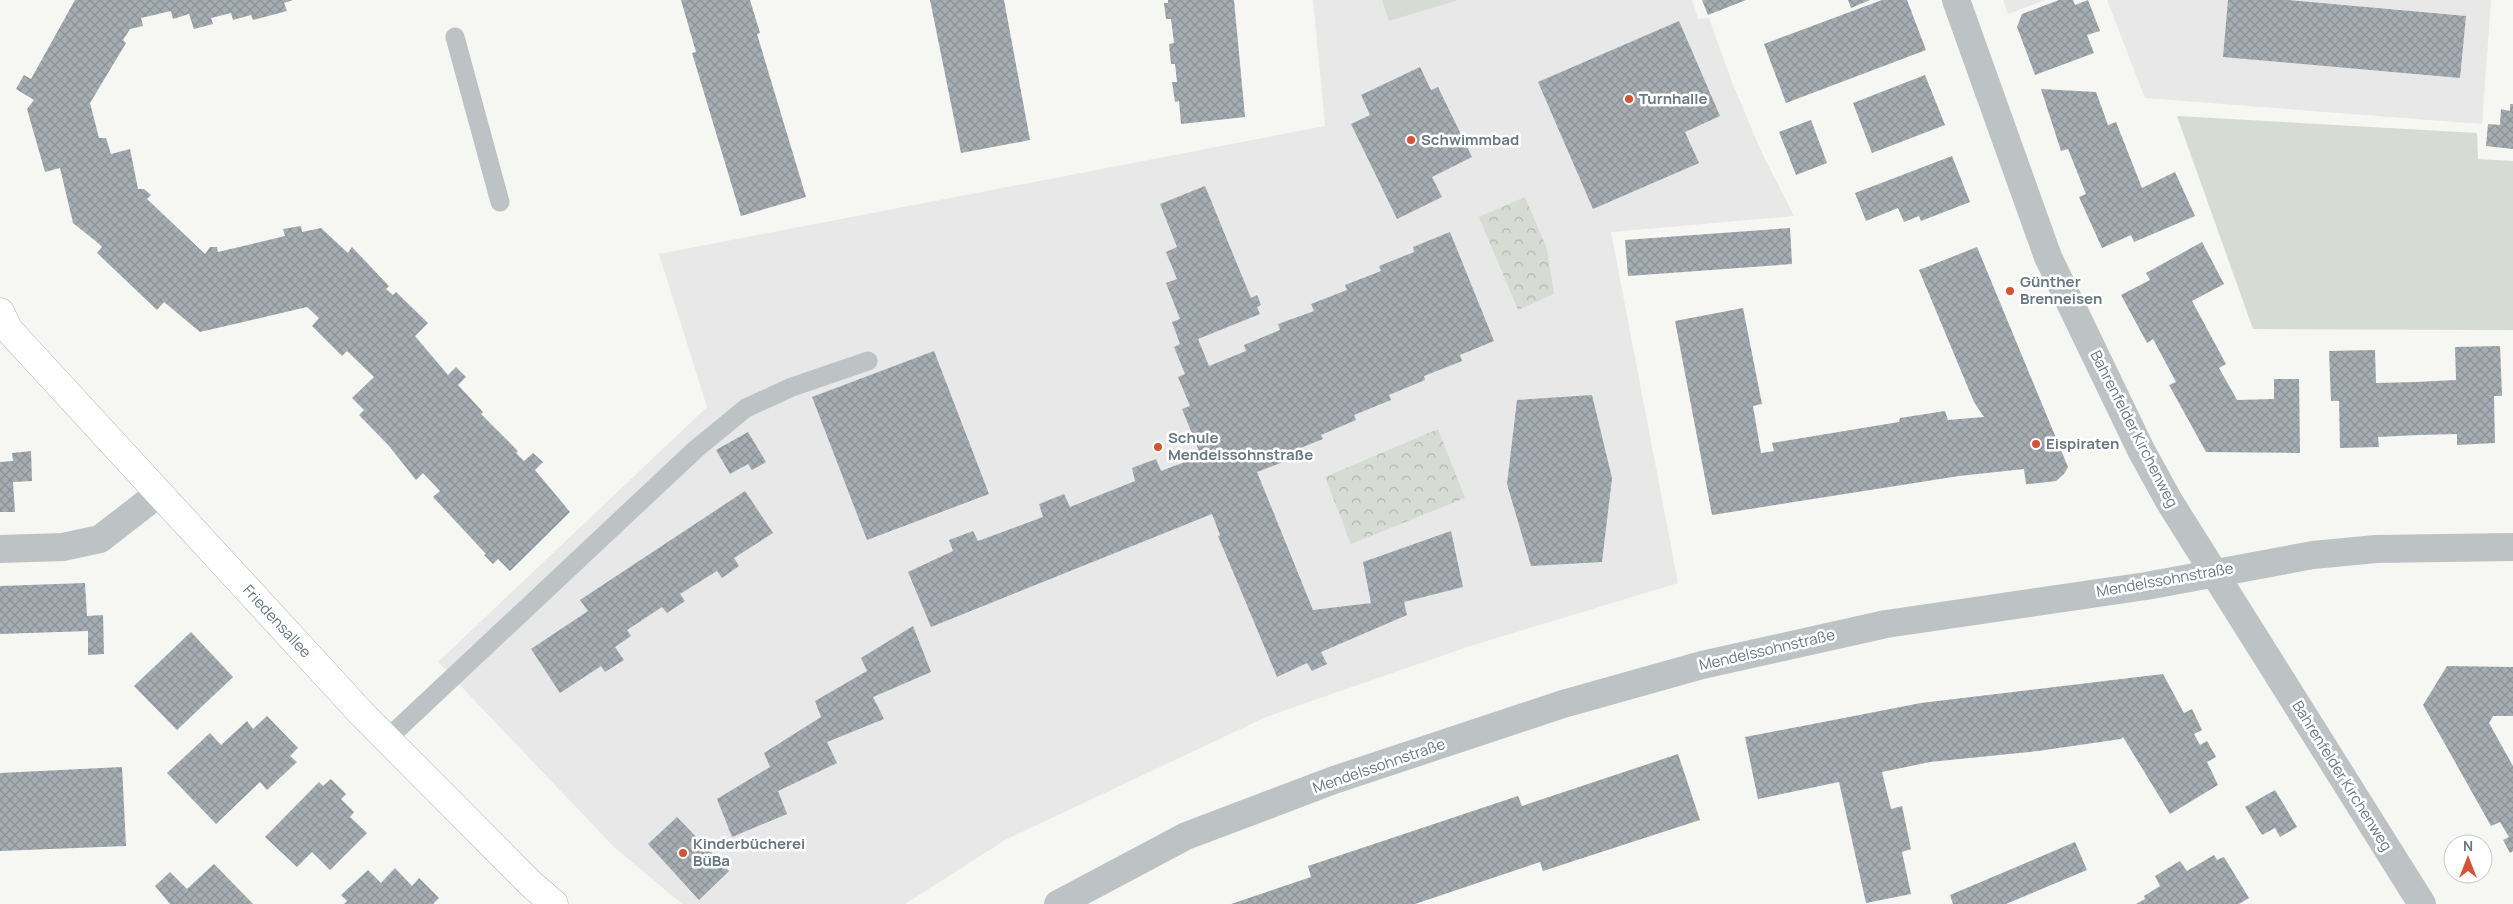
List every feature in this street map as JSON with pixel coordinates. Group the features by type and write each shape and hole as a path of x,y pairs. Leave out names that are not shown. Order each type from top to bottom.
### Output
{"street":[{"name":"Bahrenfelder Kirchenweg","path":"1956,0 2048,257 2141,450 2169,501 2215,573 2414,901"},
{"name":"Friedensallee","path":"3,323 158,494 387,739 531,884 554,904"},
{"path":"0,549 63,547 100,539 158,494"},
{"name":"Mendelssohnstraße","path":"1058,904 1186,836 1386,762 1563,704 1702,665 1886,624 2215,573 2313,555 2376,549 2513,547"}],"lane":[{"path":"455,37 500,202"},
{"path":"387,739 696,450 746,408 792,387 868,361"}],"shaded area":[{"name":"Schule Mendelssohnstraße","path":"1313,0 1692,0 1698,19 1709,18 1730,77 1760,149 1794,216 1611,232 1678,583 1467,647 1266,717 1005,840 905,904 682,904 614,847 438,662 707,407 659,254 1325,126"},
{"path":"2003,0 2045,0 2008,14"},
{"path":"2107,0 2491,0 2482,124 2145,98"}],"green space":[{"path":"1382,0 1458,0 1389,21"},
{"path":"2177,116 2477,133 2478,159 2513,161 2513,330 2253,329"},
{"path":"1525,197 1547,249 1554,294 1518,310 1479,217"},
{"path":"1438,429 1465,498 1351,544 1325,477"}],"building":[{"path":"75,0 293,0 284,3 287,11 253,20 251,15 233,20 231,13 211,18 213,24 194,29 189,14 173,19 171,11 141,18 143,26 130,29 123,40 126,43 90,103 99,138 106,138 111,154 130,149 138,189 144,189 151,195 147,199 205,254 210,247 217,247 218,252 285,236 283,229 301,226 302,232 321,228 348,253 352,247 389,286 386,289 393,295 396,292 428,323 415,336 448,375 456,367 466,377 458,385 483,412 481,414 518,451 516,453 524,461 533,453 543,462 535,470 570,512 510,571 498,559 493,564 484,555 486,554 433,497 440,491 423,473 416,480 389,446 359,415 364,410 352,398 374,377 347,351 342,356 312,326 319,318 307,307 200,332 164,302 157,310 97,253 102,247 73,223 60,168 45,172 27,109 34,100 16,89 24,75 31,79"},
{"path":"681,0 750,0 760,33 757,34 806,197 741,216 692,53 696,52"},
{"path":"930,0 1004,0 1030,140 961,153"},
{"path":"1168,0 1234,0 1245,117 1181,124 1179,101 1175,102 1172,82 1177,82 1175,64 1171,64 1169,44 1174,43 1171,19 1166,19 1164,3 1168,3"},
{"path":"1702,0 1746,0 1708,15"},
{"path":"1848,0 1870,0 1851,8"},
{"path":"1882,0 1907,0 1926,50 1786,103 1764,44"},
{"path":"2059,0 2073,0 2075,5 2088,0 2100,31 2087,35 2094,53 2035,75 2017,27 2022,14"},
{"path":"2228,0 2288,0 2466,16 2460,78 2223,57"},
{"name":"Turnhalle","path":"1679,21 1720,116 1685,132 1699,163 1593,209 1538,82"},
{"name":"Schwimmbad","path":"1420,67 1431,90 1438,87 1472,157 1432,177 1442,197 1397,219 1351,124 1370,115 1361,95"},
{"path":"1925,75 1945,125 1872,153 1853,103"},
{"path":"2041,89 2096,92 2108,125 2116,122 2142,188 2175,172 2195,216 2134,242 2131,235 2102,248 2079,197 2086,194 2068,149 2061,151"},
{"path":"2510,104 2513,104 2513,149 2486,146 2488,124 2500,125 2501,109 2510,111"},
{"path":"1811,120 1827,163 1796,175 1779,132"},
{"path":"1952,156 1970,202 1921,221 1919,216 1904,222 1898,208 1866,221 1855,193"},
{"path":"1205,186 1251,298 1257,295 1261,305 1257,307 1260,314 1198,339 1209,366 1246,351 1244,345 1280,330 1278,324 1314,311 1311,304 1347,290 1345,285 1381,271 1379,266 1414,252 1413,247 1450,232 1494,341 1460,355 1462,361 1424,376 1425,380 1389,395 1391,400 1354,415 1356,420 1321,435 1323,439 1288,453 1291,459 1257,472 1313,610 1371,603 1363,562 1451,531 1463,587 1404,602 1407,615 1321,652 1327,664 1312,671 1307,663 1277,677 1218,536 1220,535 1212,514 931,627 908,572 953,551 949,540 973,531 978,541 1043,517 1039,504 1064,494 1070,507 1135,481 1132,468 1156,459 1161,471 1201,456 1182,409 1190,406 1178,377 1185,374 1174,347 1180,344 1172,322 1180,319 1166,283 1177,279 1166,252 1177,247 1160,204"},
{"path":"1790,228 1792,264 1628,276 1625,240"},
{"path":"2202,242 2224,284 2192,301 2226,364 2219,368 2237,400 2274,399 2274,379 2299,379 2300,453 2206,452 2169,385 2176,382 2153,339 2147,343 2121,295 2150,280 2146,273"},
{"path":"1977,247 2068,467 2064,474 2056,481 2030,484 2026,484 2024,469 1959,476 1712,515 1675,321 1743,308 1762,404 1753,406 1761,453 1774,451 1772,443 1899,422 1900,418 1945,411 1948,420 1984,417 1974,402 1919,270"},
{"path":"2500,346 2502,396 2494,396 2495,443 2457,445 2457,434 2418,435 2378,437 2379,447 2340,448 2339,401 2331,401 2329,351 2375,350 2376,383 2416,382 2456,380 2455,347"},
{"path":"934,351 989,494 867,540 812,397"},
{"path":"1592,395 1612,478 1602,562 1531,566 1507,484 1517,400"},
{"path":"748,432 766,462 752,470 748,464 730,474 716,450"},
{"path":"31,451 32,481 13,482 15,512 0,512 0,462 13,461 12,453"},
{"path":"745,491 773,533 734,558 739,566 722,578 717,571 680,594 685,601 667,613 662,607 627,630 631,636 615,647 624,660 605,672 601,666 560,693 531,649 588,611 580,600"},
{"path":"85,583 87,616 103,615 104,654 88,655 88,631 0,634 0,586"},
{"path":"913,626 931,672 873,697 884,719 827,742 837,763 778,791 787,814 732,837 717,799 770,767 764,753 821,717 815,701 867,671 861,658"},
{"path":"191,632 233,677 177,730 134,686"},
{"path":"2447,666 2513,667 2513,716 2493,716 2489,723 2513,766 2513,851 2510,853 2503,840 2509,837 2500,822 2491,826 2423,705"},
{"path":"2163,674 2184,713 2192,709 2202,730 2194,734 2200,745 2207,741 2216,757 2207,762 2218,785 2170,814 2123,737 2121,739 2038,751 1930,762 1882,772 1891,809 1902,806 1911,849 1902,852 1911,894 1866,903 1839,782 1758,799 1745,737 1921,703"},
{"path":"267,716 298,748 290,756 297,762 267,790 260,782 216,824 167,773 210,733 221,745 247,721 253,729"},
{"path":"1678,754 1700,820 1543,871 1540,862 1415,904 1231,904 1311,877 1308,866 1518,796 1522,806"},
{"path":"122,767 126,846 0,851 0,773"},
{"path":"331,779 346,794 341,799 354,812 350,817 367,833 330,870 312,852 297,867 265,837 319,782 323,786"},
{"path":"2275,790 2297,827 2280,837 2275,828 2262,835 2245,807"},
{"name":"Kinderbücherei BüBa","path":"677,817 729,871 699,900 648,844"},
{"path":"2075,842 2087,870 2006,904 1953,904 1950,895"},
{"path":"2214,855 2217,860 2224,857 2249,898 2239,904 2136,904 2145,899 2144,896 2160,886 2155,876 2180,861 2187,871"},
{"path":"214,864 253,904 170,904 155,886 170,872 187,889"},
{"path":"395,868 412,886 419,878 439,898 433,904 344,904 347,901 341,895 368,870 381,883"}],"place":[{"name":"Turnhalle","path":"1629,99"},
{"name":"Schwimmbad","path":"1411,140"},
{"name":"Günther Brenneisen","path":"2010,291"},
{"name":"Eispiraten","path":"2036,444"},
{"name":"Schule Mendelssohnstraße","path":"1158,447"},
{"name":"Kinderbücherei BüBa","path":"683,853"}]}
